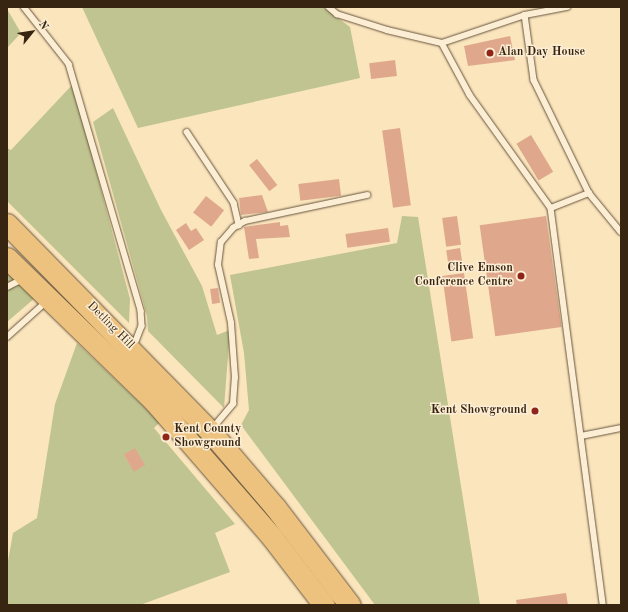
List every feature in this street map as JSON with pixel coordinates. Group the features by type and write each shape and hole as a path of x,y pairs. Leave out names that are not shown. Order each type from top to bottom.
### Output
{"highway":[{"name":"Detling Hill","path":"7,224 133,349 210,431 275,507 350,605"},
{"name":"Detling Hill","path":"7,258 154,400 194,445 324,605"}],"lane":[{"path":"24,7 69,64 141,311 142,326 133,349"},
{"path":"329,7 337,14 387,30 442,43 525,15 567,7"},
{"path":"525,15 534,80 589,193 621,232"},
{"path":"442,43 470,95 551,208 603,605"},
{"path":"187,132 234,202 239,225"},
{"path":"551,208 589,193"},
{"path":"210,431 233,404 235,378 231,323 218,265 221,242 239,225 367,195"},
{"path":"7,287 27,278"},
{"path":"7,337 50,299"},
{"path":"581,436 621,428"}],"green space":[{"path":"82,7 323,7 350,27 360,78 138,128"},
{"path":"7,9 21,33 7,48"},
{"path":"73,84 130,299 129,323 7,201 7,148 11,150"},
{"path":"113,108 161,210 202,286 217,335 230,330 224,408 148,331 147,316 93,122"},
{"path":"402,216 418,217 480,605 375,605 241,425 249,410 244,353 230,275 397,243"},
{"path":"7,270 36,297 7,322"},
{"path":"77,343 160,422 154,428 235,524 215,533 230,572 140,605 7,605 7,567 13,533 37,518 55,404","holes":["124,455 144,464 134,471"]}],"building":[{"name":"Alan Day House","path":"510,36 515,60 468,66 464,46"},
{"path":"395,60 397,76 371,79 369,63"},
{"path":"400,128 411,205 393,208 382,131"},
{"path":"531,135 553,172 539,181 516,144"},
{"path":"257,159 277,185 269,191 249,165"},
{"path":"339,179 341,196 300,201 298,184"},
{"path":"262,195 268,212 241,215 239,198"},
{"path":"206,196 224,210 211,227 193,213"},
{"path":"457,216 461,245 446,247 442,218"},
{"name":"Clive Emson Conference Centre","path":"546,216 562,327 495,336 480,225"},
{"path":"280,222 280,226 288,225 290,237 256,239 259,258 249,259 244,227"},
{"path":"186,223 191,231 196,228 204,240 189,250 176,230"},
{"path":"388,228 390,242 347,248 345,234"},
{"path":"460,248 463,267 449,269 446,250"},
{"path":"464,273 473,338 451,341 442,276"},
{"path":"218,288 220,303 212,304 210,289"},
{"path":"135,448 145,465 134,472 124,454"},
{"path":"566,593 568,605 517,605 516,600"}],"place":[{"name":"Alan Day House","path":"490,53"},
{"name":"Clive Emson Conference Centre","path":"521,276"},
{"name":"Kent Showground","path":"535,411"},
{"name":"Kent County Showground","path":"166,437"}]}
